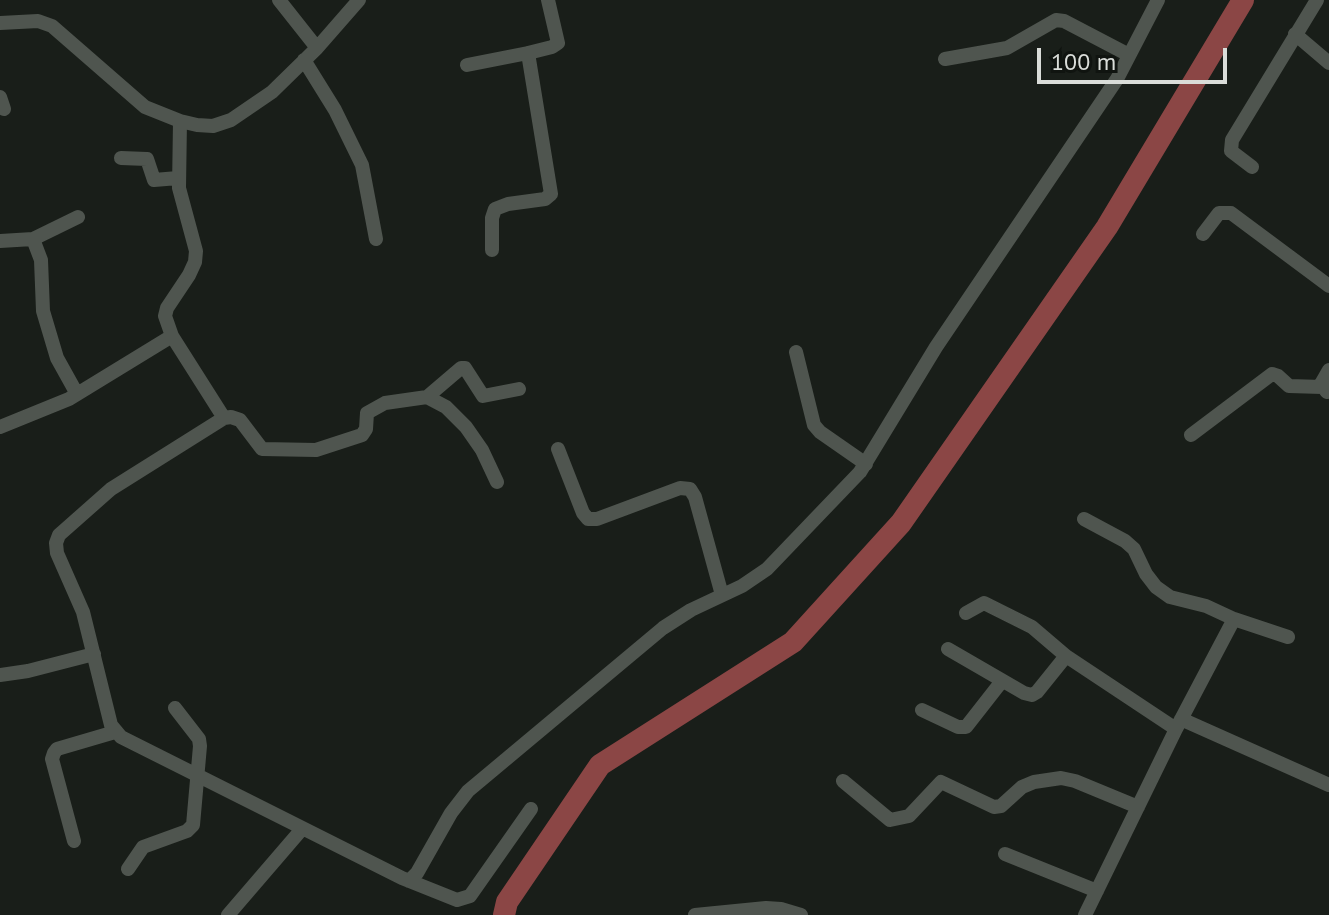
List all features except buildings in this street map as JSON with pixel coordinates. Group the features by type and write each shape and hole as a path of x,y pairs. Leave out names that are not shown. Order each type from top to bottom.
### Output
{"street":[{"path":"279,0 315,46"},
{"path":"0,23 38,21 52,26 145,107 180,121 213,126 231,120 272,92 359,0"},
{"path":"467,65 528,53 558,43 548,0"},
{"path":"409,881 468,791 663,628 767,569 866,464 936,347 1117,79 1158,0"},
{"path":"1252,167 1231,151 1232,140 1317,0"},
{"path":"945,59 1007,48 1056,20 1064,21 1129,55"},
{"path":"1295,34 1329,63"},
{"path":"492,250 495,209 545,199 551,194 528,53"},
{"path":"304,60 335,110 362,165 376,239"},
{"path":"180,121 178,178 196,251 189,275 165,316 172,336 224,418"},
{"path":"121,158 147,159 154,180 178,178"},
{"path":"1203,234 1219,213 1231,213 1329,286"},
{"path":"0,241 33,239 78,217"},
{"path":"33,239 41,260 43,311 57,358 77,394"},
{"path":"0,427 77,394 172,336"},
{"path":"796,352 814,425 866,464"},
{"path":"519,389 483,396 465,368 427,397 385,403 367,413 366,429 362,435 316,450 262,449 240,420 224,418 111,489 59,535 56,543 57,553 83,612 115,732 131,743 409,881 457,900 467,898 531,809"},
{"path":"1191,435 1272,374 1289,386 1326,390 1322,377 1329,370"},
{"path":"427,397 446,407 466,427 482,450 497,482"},
{"path":"558,449 588,519 597,519 680,488 690,489 695,497 722,595"},
{"path":"1084,519 1134,549 1151,580 1170,597 1206,606 1288,637"},
{"path":"966,613 984,603 1032,627 1066,656 1179,724 1329,785"},
{"path":"1085,915 1234,619"},
{"path":"948,649 1032,695 1066,656"},
{"path":"0,675 94,654"},
{"path":"922,710 958,727 966,727 1002,681"},
{"path":"128,869 143,847 187,831 193,825 199,739 175,708"},
{"path":"74,841 52,759 54,753 115,732"},
{"path":"843,781 890,820 909,816 941,782 994,807 1001,806 1022,787 1061,778 1138,807"},
{"path":"228,915 302,829"},
{"path":"1005,854 1097,891"},
{"path":"695,915 766,908 801,915"}],"waterway":[{"path":"504,915 507,902 600,765 793,642 901,523 1107,227 1243,0"}]}
